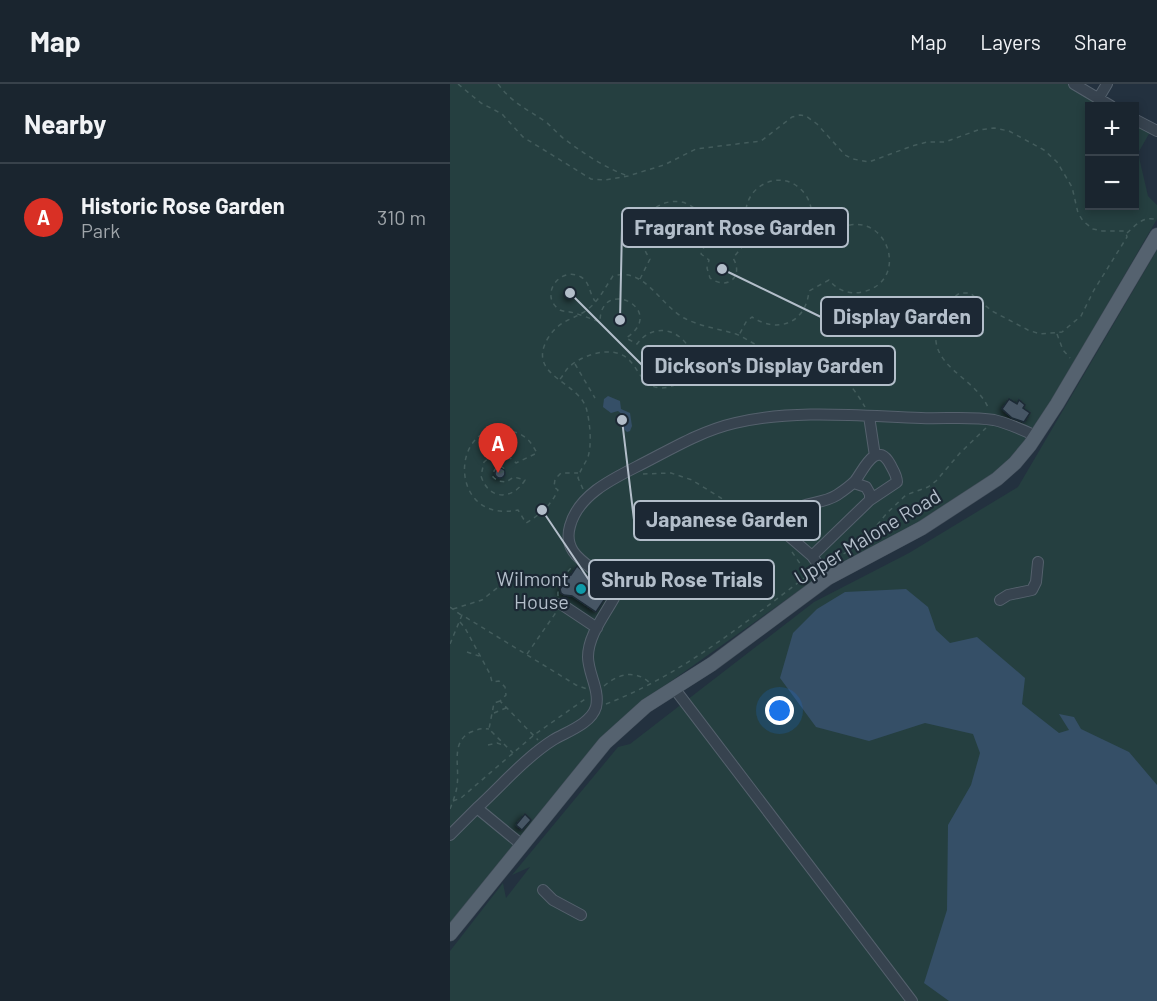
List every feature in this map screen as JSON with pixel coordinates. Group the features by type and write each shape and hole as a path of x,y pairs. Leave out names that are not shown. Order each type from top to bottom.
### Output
{"main road":[{"name":"Upper Malone Road","path":"450,934 605,742 646,706 712,664 824,572 922,528 1015,464 1036,436 1080,366 1157,235"}],"street":[{"path":"1074,84 1104,102"},
{"path":"1098,99 1107,84"},
{"path":"1139,122 1157,131"},
{"path":"869,416 875,456"},
{"path":"450,835 543,747 581,724 596,707 596,692 588,656 597,628 614,598 607,582 580,560 571,548 568,536 569,526 580,505 588,496 630,470 693,438 733,423 782,417 869,416 990,420 1036,436"},
{"path":"812,556 870,500 897,482 897,477 887,458 875,456 863,466 854,483 834,497 806,504 793,510 786,518 783,531 812,556 824,572"},
{"path":"854,483 866,487 870,500"},
{"path":"999,600 1008,595 1032,590 1036,582 1038,562"},
{"path":"561,604 597,628"},
{"path":"674,688 912,1001"},
{"path":"477,808 522,845"},
{"path":"543,890 553,900 581,915"}],"path":[{"path":"458,84 481,103 502,114 522,137 591,179 605,180 628,176 664,165 696,150 761,141 792,117 800,115 806,116 817,124 846,155 869,162 927,142 945,142 978,130 994,128 1009,131 1044,150 1057,162 1072,187 1077,213 1083,221 1093,229 1126,233"},
{"path":"498,84 523,109 546,122 607,169 628,176"},
{"path":"640,279 650,259 640,235 645,218 658,206 675,201 693,207 704,220 706,237 701,254 709,260 706,268 710,278 720,284 729,282 735,277 737,271 733,258 753,234 745,217 750,196 760,185 774,180 789,182 807,196 812,210 810,225 824,246 835,232 849,226 870,228 884,240 889,252 890,264 885,276 877,286 866,291 852,293 838,288 829,280 808,291 805,308 793,321 777,326 768,325 752,317 746,322 739,335"},
{"path":"1126,233 1143,220 1152,218 1157,220"},
{"path":"596,707 651,683 730,633 808,576 824,572 862,543 906,495 927,487 936,480 985,430 990,420 988,406 971,385 945,362 938,350 935,338 940,316 960,293 970,293 992,311 1015,324 1040,334 1057,333 1070,327 1081,316 1094,290 1127,237 1126,233"},
{"path":"588,496 579,483 579,473 589,455 587,411 582,399 546,368 543,361 543,350 555,328 566,319 585,311 601,297 613,276 622,273 640,279 684,318 739,335 757,346 771,350 795,351 824,361 836,370 858,394 869,416"},
{"path":"560,380 567,368 574,364 593,354 613,351 626,357 645,382 661,388 671,387 686,377 691,368 690,348 677,334 657,330 648,333 637,344 626,338 636,330 640,317 635,305 630,301 617,299 610,301 602,310 600,322 573,312 562,311 553,303 550,291 552,285 561,277 574,275 586,281 595,302"},
{"path":"1057,333 1063,350 1080,366"},
{"path":"574,364 595,398"},
{"path":"466,446 478,435 495,430 511,430 526,438 537,453 516,463 505,454 497,454 484,462 482,468 483,483 494,493 503,495 520,488 525,480 514,477 506,482 498,481 493,477 494,471 497,467 502,466 506,470 500,473"},
{"path":"630,470 642,474 671,473 692,480 713,492 747,520 776,536"},
{"path":"481,508 504,512 518,510 526,523 553,501 558,490 554,487 555,479 561,473 579,473"},
{"path":"787,546 808,576"},
{"path":"527,655 561,604 557,594 560,582 580,560"},
{"path":"451,608 482,600 502,584"},
{"path":"451,608 576,685 596,692"},
{"path":"450,644 462,615"},
{"path":"459,622 465,628 492,682 499,681 505,687 506,695 501,701 494,703 489,729"},
{"path":"467,652 480,656"},
{"path":"453,801 461,798 534,735 621,676 640,675 651,683"},
{"path":"501,701 534,735"},
{"path":"492,713 507,708"},
{"path":"450,808 458,784 454,762 459,739 463,735 481,728 489,729 513,753"},
{"path":"488,745 497,743 507,746"}],"green space":[{"path":"450,84 1069,84 1096,102 1085,102 1085,210 1139,210 1139,157 1148,196 1157,205 1157,219 1027,443 993,475 919,523 824,573 643,701 450,933"},
{"path":"1139,127 1150,132 1139,151"},
{"path":"1157,250 1157,1001 450,1001 450,951 503,883 506,898 530,867 512,875 618,747 630,744 814,602 909,553 1018,487"}],"water":[{"path":"608,396 620,401 621,409 630,413 632,426 630,431 627,432 621,426 623,415 618,411 611,413 603,407 604,399"},
{"path":"906,589 928,607 936,630 950,643 977,637 1025,678 1022,704 1059,733 1069,730 1059,714 1074,717 1081,729 1129,752 1157,785 1157,1001 949,1001 924,983 947,910 948,825 971,785 980,753 973,734 925,723 869,741 816,727 780,678 793,633 817,609 845,592"}],"building":[{"path":"571,289 576,294 571,299 566,294"},
{"path":"1009,399 1017,404 1019,400 1025,405 1023,408 1030,413 1024,422 1012,418 1002,409"},
{"path":"500,468 505,473 500,478 495,473"},
{"name":"Wilmont House","path":"577,566 604,591 606,597 596,612 572,596 561,593 560,589 567,576 571,575"},
{"path":"525,814 531,820 522,830 516,825"}],"place":[{"name":"Display Garden","path":"722,269"},
{"name":"Dickson's Display Garden","path":"570,293"},
{"name":"Fragrant Rose Garden","path":"620,320"},
{"name":"Japanese Garden","path":"622,420"},
{"name":"Historic Rose Garden","path":"498,473"},
{"name":"Shrub Rose Trials","path":"542,510"},
{"name":"Wilmont House","path":"581,589"}]}
